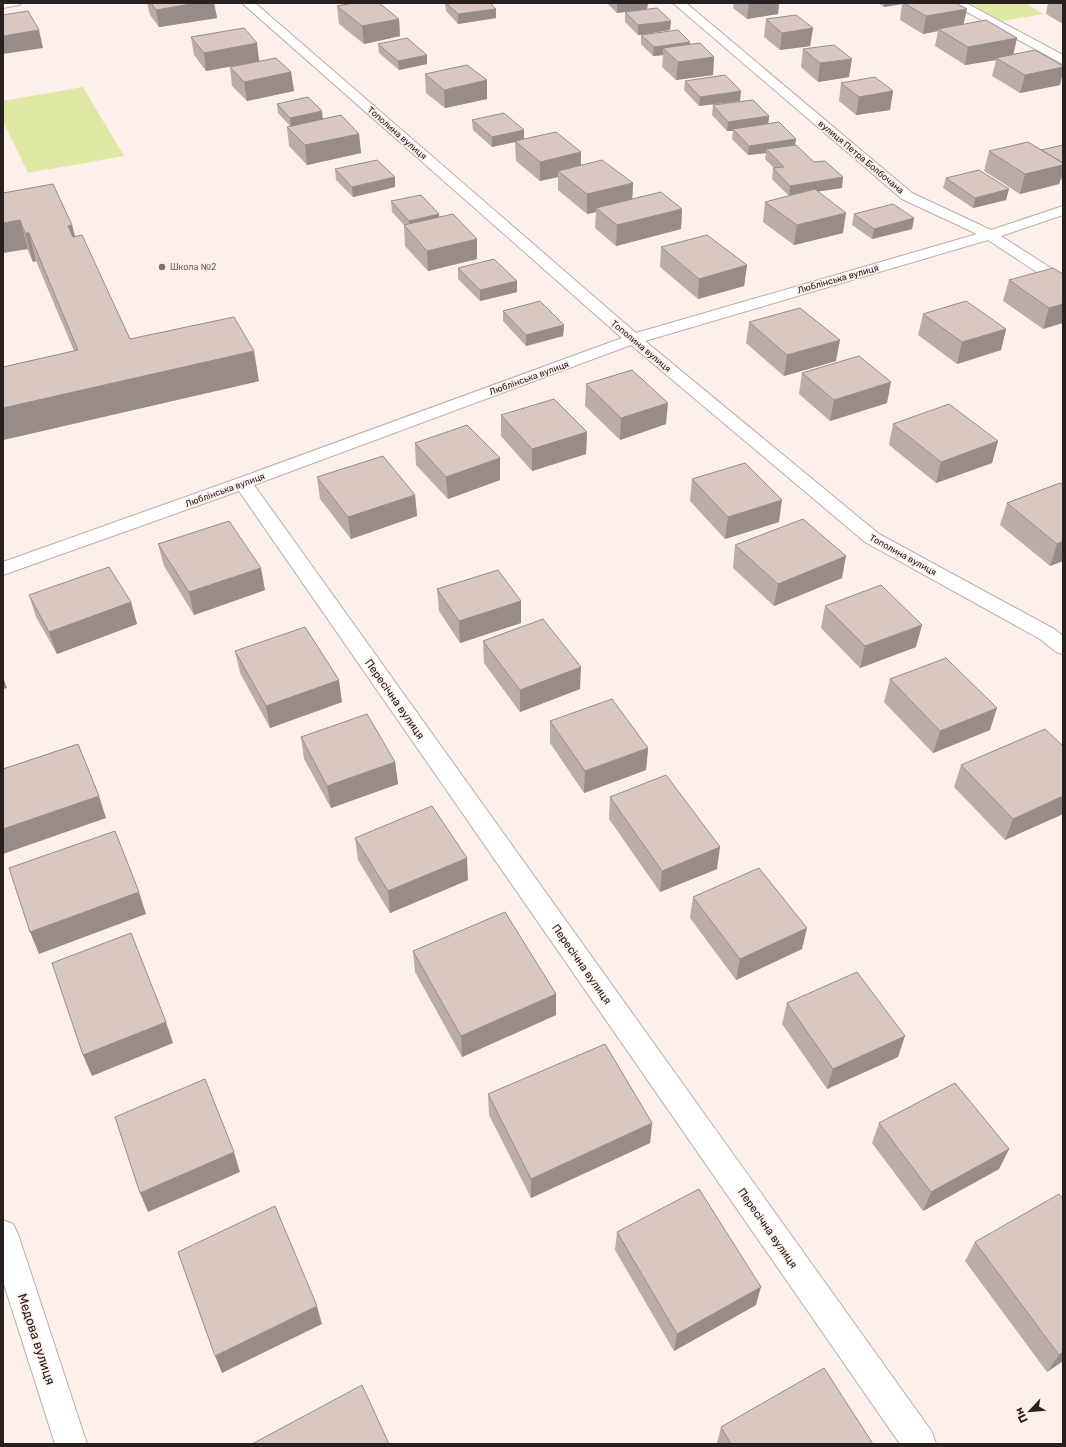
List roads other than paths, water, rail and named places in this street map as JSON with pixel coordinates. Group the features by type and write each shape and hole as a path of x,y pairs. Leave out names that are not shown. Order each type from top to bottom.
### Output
{"street":[{"path":"3,5 16,3"},
{"name":"Тополина вулиця","path":"248,3 633,339 872,538 1055,632 1063,648"},
{"name":"вулиця Петра Болбочана","path":"679,3 907,196 990,235 1063,283"},
{"path":"958,3 1063,60"},
{"name":"Люблінська вулиця","path":"3,569 243,483 633,339 990,235 1063,210"},
{"name":"Пересічна вулиця","path":"243,483 920,1444"},
{"name":"Медова вулиця","path":"3,1234 71,1444"}],"place":[{"name":"Школа №2","path":"162,267"}]}
